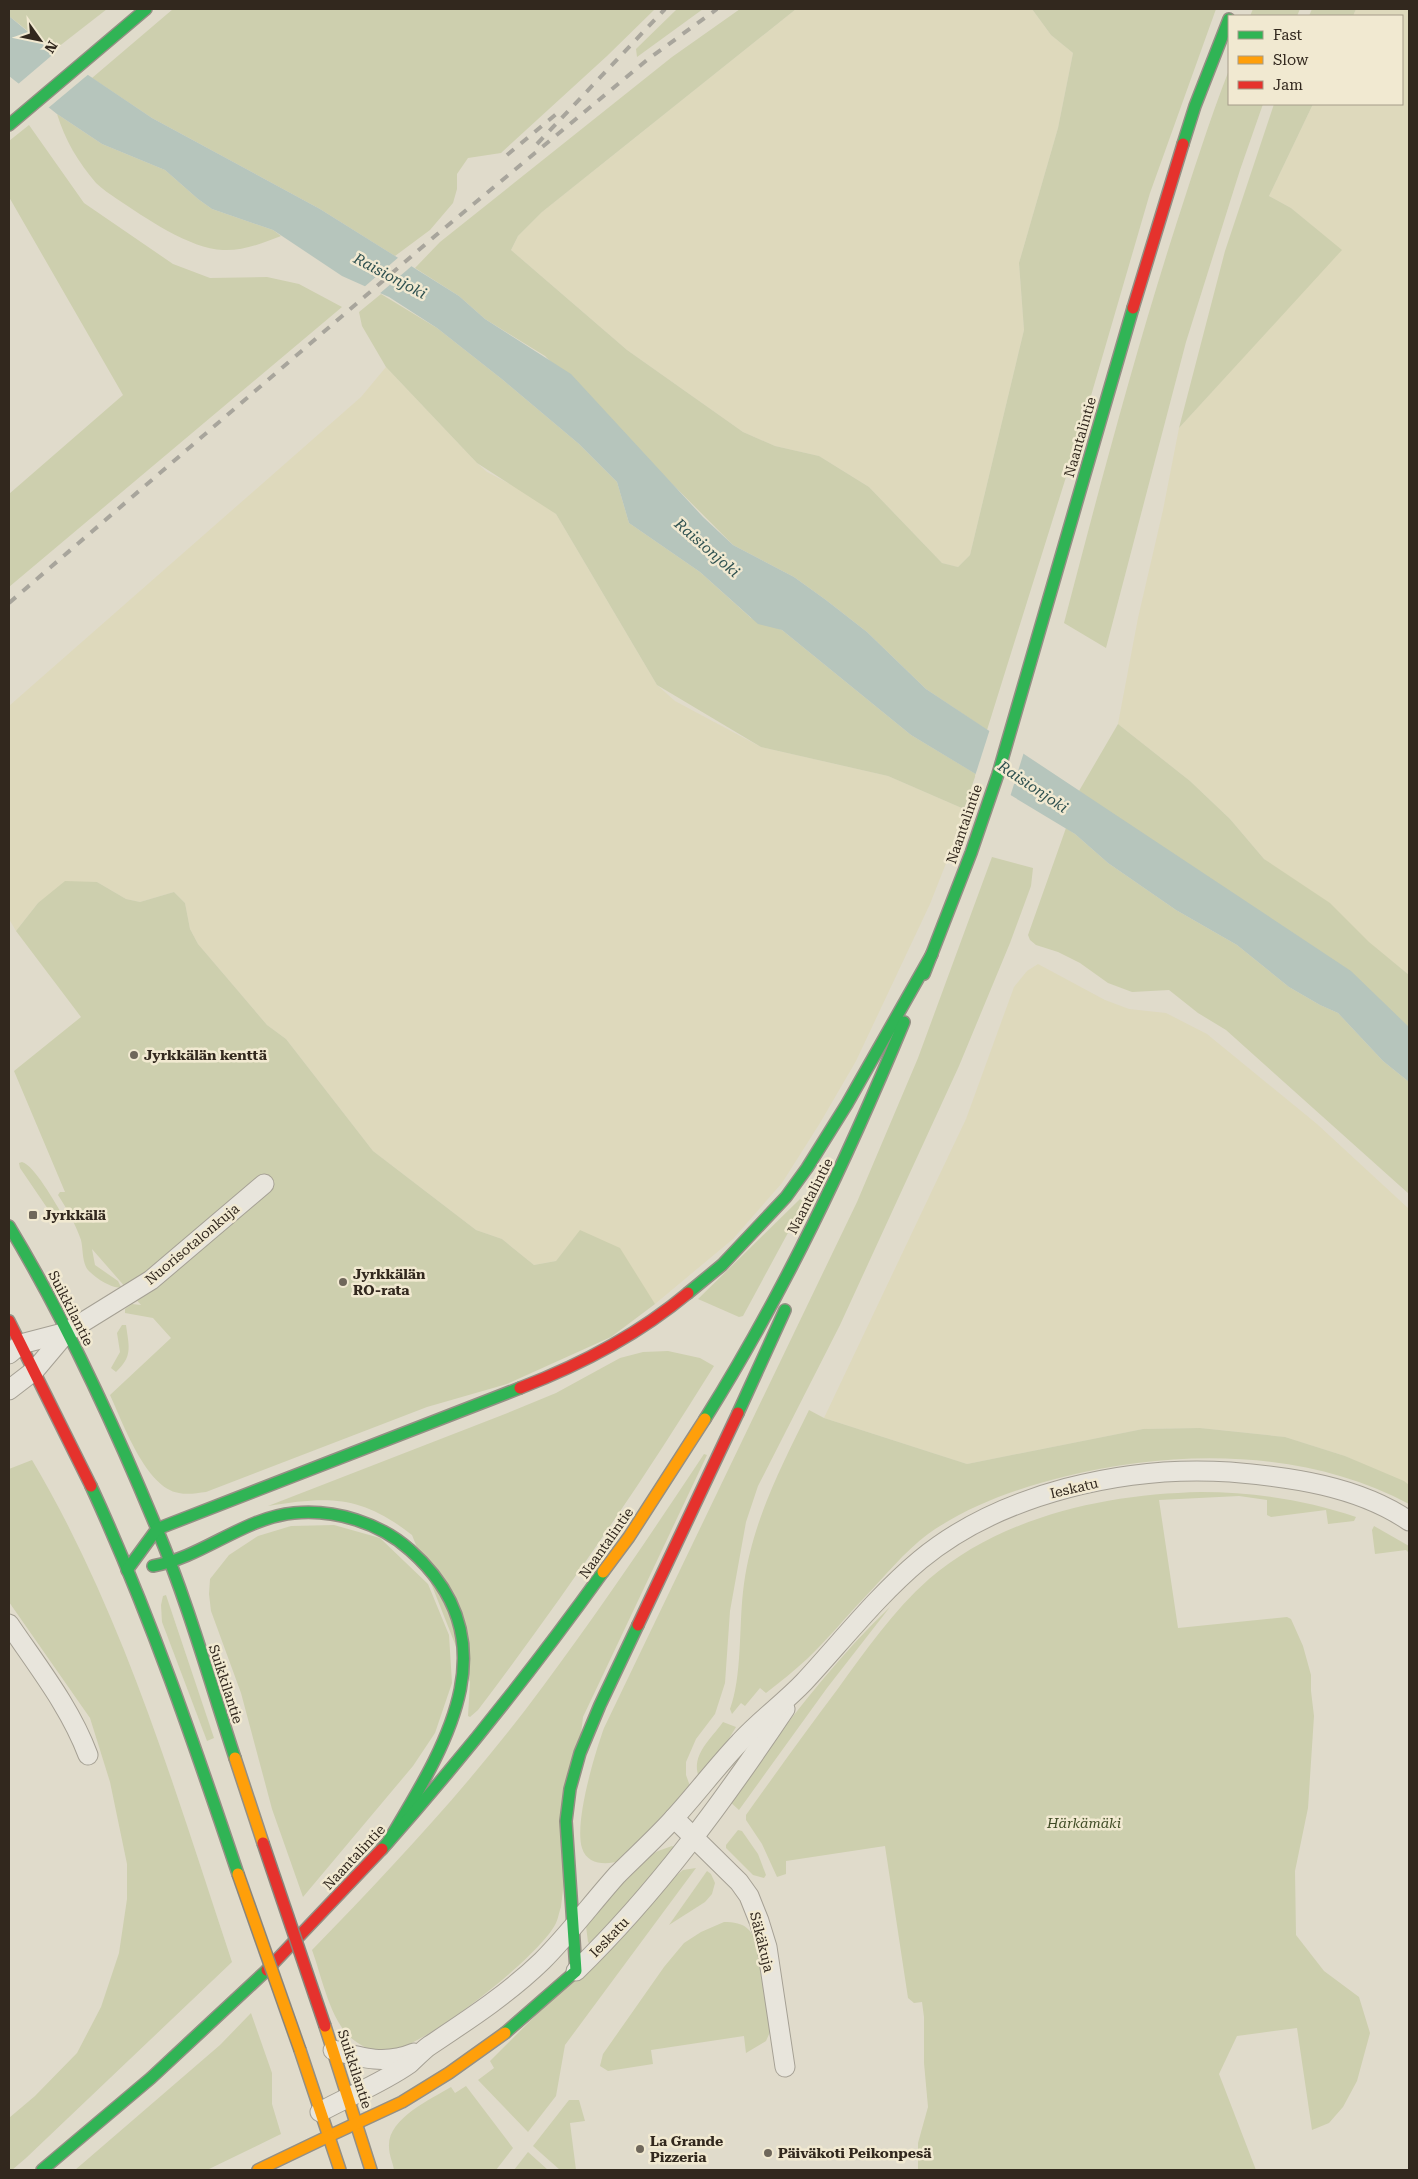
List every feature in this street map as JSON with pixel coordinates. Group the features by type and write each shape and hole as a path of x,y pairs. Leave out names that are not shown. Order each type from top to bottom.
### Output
{"main road":[{"path":"9,125 146,9"},
{"name":"Naantalintie","path":"42,2170 132,2096 208,2027 292,1944 388,1842 466,1752 589,1594 640,1520 732,1374 779,1292 866,1115 971,853 998,774 1024,687 1165,198 1195,106 1228,23"},
{"path":"127,1570 157,1529 544,1379 595,1355 670,1308 722,1265 786,1197 807,1168 847,1104 932,954"},
{"path":"576,1971 566,1822 570,1789 580,1754 600,1705 765,1357 839,1172"},
{"name":"Suikkilantie","path":"9,1226 67,1332 121,1445 157,1529 334,2050 371,2170"},
{"path":"9,1321 15,1349 35,1370 108,1525 127,1570 207,1781 340,2170"},
{"path":"127,1570 170,1563 265,1519 294,1513 317,1512 341,1515 383,1529 402,1542 430,1569 451,1600 458,1623 462,1640 463,1678 459,1701 436,1758 388,1842"},
{"name":"Ieskatu","path":"258,2170 400,2103 464,2064 549,1997 576,1971"}],"street":[{"name":"Nuorisotalonkuja","path":"67,1332 151,1280 264,1184"},
{"path":"15,1349 67,1332"},
{"path":"9,1390 35,1370 67,1332"},
{"name":"Ieskatu","path":"320,2112 409,2064 427,2048 459,2028 541,1962 617,1876 674,1818 741,1740 800,1685 903,1575 949,1538 993,1513 1082,1484 1199,1470 1258,1474 1311,1483 1360,1496 1385,1507 1409,1521"},
{"path":"9,1624 67,1708 79,1731 88,1755"},
{"name":"Ieskatu","path":"576,1971 647,1897 695,1837 800,1685"},
{"name":"Säkäkuja","path":"674,1818 739,1882 749,1896 767,1948 785,2067"},
{"name":"Ieskatu","path":"334,2050 370,2060 381,2060 402,2058 427,2048"}],"shaded area":[{"path":"796,9 1032,9 1051,35 1073,53 1058,128 1019,263 1024,330 970,555 958,567 942,563 869,487 819,456 775,446 743,432 627,350 511,250 518,236 542,212"},
{"path":"1356,9 1409,9 1409,975 1264,859 1230,819 1190,781 1118,724 1138,618 1163,510 1179,428 1341,250 1291,208 1269,196 1313,105 1403,105 1403,15 1353,15"},
{"path":"386,367 487,472 527,493 556,514 657,685 675,701 761,747 888,776 964,809 954,843 930,904 856,1061 820,1123 782,1183 733,1239 655,1304 580,1231 556,1261 534,1265 502,1239 476,1230 373,1151 286,1039 267,1025 198,944 190,929 185,903 174,892 140,902 126,899 97,882 38,903 16,931 9,919 9,706 361,397"},
{"path":"1038,964 1105,1000 1129,1009 1166,1013 1207,1034 1317,1124 1409,1209 1409,1485 1345,1456 1285,1437 1200,1428 1143,1429 967,1464 824,1418 966,1119 1014,987 1027,971"}],"green space":[{"path":"9,9 107,9 53,51 9,16"},
{"path":"173,9 655,9 607,56 501,153 468,158 457,174 457,189 453,203 430,230 395,256 320,209 152,118 92,78"},
{"path":"677,9 703,9 637,57 636,49"},
{"path":"740,9 796,9 542,212 518,236 511,250 627,350 743,432 775,446 819,456 869,487 942,563 958,567 970,555 1024,330 1019,263 1058,128 1073,53 1051,35 1032,9 1216,9 1150,193 1086,413 987,730 926,689 867,632 826,600 794,577 733,545 545,356 485,319 459,296 415,268 440,242 672,57"},
{"path":"1253,9 1300,9 1297,15 1250,15"},
{"path":"1312,9 1356,9 1353,15 1309,15"},
{"path":"1228,73 1228,105 1263,105 1240,170 1186,342 1106,648 1064,623 1131,373 1176,225"},
{"path":"1274,105 1313,105 1269,196 1291,208 1342,250 1179,428 1225,251"},
{"path":"57,114 102,144 165,170 212,209 273,230 281,236 245,248 223,250 196,244 168,231 96,183 83,167 73,150"},
{"path":"29,125 84,203 173,264 210,278 267,277 299,284 342,307 9,587 9,494 123,395 9,197 9,141"},
{"path":"381,294 437,328 579,444 617,482 629,523 700,572 751,618 782,630 911,735 976,774 964,809 888,776 761,747 657,685 556,514 477,463 386,367 362,326 359,312"},
{"path":"1118,724 1190,781 1230,819 1264,859 1330,903 1369,942 1409,975 1409,1027 1079,791"},
{"path":"1066,828 1108,863 1176,910 1237,945 1289,987 1338,1013 1383,1061 1409,1082 1409,1194 1226,1030 1198,1013 1169,990 1132,992 1108,983 1080,963 1058,952 1036,945 1030,940 1028,935"},
{"path":"992,857 1033,868 1031,886 1010,943 959,1066 840,1325 758,1486 746,1522 730,1611 725,1683 715,1714 696,1739 686,1762 686,1775 690,1786 620,1861 603,1863 593,1861 584,1854 582,1848 580,1836 581,1822 587,1788 604,1728 857,1202 918,1058"},
{"path":"65,881 97,882 126,899 140,902 174,892 185,903 190,929 198,944 267,1025 286,1039 373,1151 476,1230 502,1239 534,1265 556,1261 580,1230 620,1248 655,1304 611,1337 507,1384 427,1407 206,1492 182,1494 167,1489 156,1480 137,1453 110,1395 171,1338 153,1318 125,1313 125,1309 132,1304 141,1305 92,1249 95,1265 118,1281 121,1287 102,1281 86,1267 79,1234 58,1195 60,1192 65,1192 14,1071 81,1017 16,931 38,903"},
{"path":"22,1162 32,1170 50,1194 63,1216 58,1220 54,1218 20,1168 19,1163"},
{"path":"800,1199 804,1202 803,1205 743,1316 739,1317 698,1299"},
{"path":"122,1325 126,1325 128,1351 125,1361 116,1372 111,1368 120,1352 117,1333"},
{"path":"668,1351 700,1358 714,1366 658,1454 570,1583 478,1710 470,1717 468,1716 470,1682 412,1535 377,1512 344,1502 327,1500 268,1506 556,1393 620,1358 643,1352"},
{"path":"809,1410 824,1418 967,1464 1143,1429 1200,1428 1285,1437 1345,1456 1404,1481 1409,1485 1409,1504 1369,1486 1328,1473 1285,1464 1241,1459 1197,1458 1153,1461 1109,1467 1030,1486 960,1514 928,1534 902,1557 807,1659 766,1693 760,1688 745,1706 741,1703 732,1714 730,1709 737,1682 743,1592 752,1544 777,1476"},
{"path":"704,1454 707,1455 583,1717 561,1907 555,1925 544,1940 504,1979 452,2018 427,2034 405,2046 387,2052 375,2051 362,2046 347,2034 333,2012 312,1950 423,1833 501,1741 595,1615"},
{"path":"32,1460 65,1519 121,1642 168,1769 232,1962 26,2158 12,2170 9,2170 9,2118 35,2096 77,2053 101,2007 119,1953 127,1899 127,1864 110,1782 90,1718 9,1602 9,1469"},
{"name":"Härkämäki","path":"1221,1492 1280,1498 1356,1517 1354,1521 1328,1524 1326,1510 1271,1517 1267,1515 1267,1500 1239,1496 1159,1500 1178,1628 1287,1617 1291,1619 1303,1646 1311,1675 1314,1716 1308,1808 1295,1871 1296,1935 1324,1971 1359,1997 1370,2033 1357,2081 1343,2107 1329,2123 1312,2130 1297,2028 1237,2036 1219,2074 1256,2170 918,2170 918,2143 928,2107 924,2063 924,2017 922,2002 914,2003 908,1998 885,1846 786,1861 786,1874 777,1877 762,1844 746,1820 746,1815 891,1618 929,1579 958,1557 989,1539 1023,1524 1057,1513 1129,1498"},
{"path":"334,1525 380,1538 428,1584 449,1635 452,1683 435,1733 413,1766 303,1897 272,1809 241,1693 211,1611 210,1579 229,1555 258,1536 291,1526"},
{"path":"1374,1526 1409,1546 1409,1553 1406,1550 1375,1554 1372,1530"},
{"path":"166,1595 214,1738 207,1741 162,1622 161,1605 163,1596"},
{"path":"890,1607 827,1688 739,1810 729,1801 825,1676"},
{"path":"723,1722 736,1727 725,1745 699,1777 697,1761 700,1754"},
{"path":"738,1830 742,1831 758,1854 766,1875 764,1878 753,1875 726,1848 726,1845"},
{"path":"672,1846 675,1850 591,1945 588,1942 586,1926 591,1915 649,1856"},
{"path":"696,1868 565,2045 556,2096 528,2132 478,2080 494,2068 490,2061 671,1880 683,1870"},
{"path":"707,1871 711,1874 715,1883 712,1894 705,1902 669,1925"},
{"path":"724,1922 744,1926 754,1938 758,1949 770,2032 766,2041 746,2053 744,2036 651,2050 653,2064 608,2071 600,2066 603,2054 664,1967 684,1943 701,1932"},
{"path":"251,2013 272,2073 272,2104 281,2134 207,2170 75,2170 220,2045"},
{"path":"466,2086 513,2148 496,2170 394,2170 389,2147 390,2137 402,2119 451,2087 455,2093"},
{"path":"569,2100 579,2100 585,2121 570,2123 576,2170 560,2170 533,2146"},
{"path":"528,2152 548,2170 514,2170"}],"water":[{"name":"Raisionjoki","path":"9,16 45,46 152,118 320,209 459,296 485,319 571,374 703,517 733,545 794,577 826,600 867,632 926,689 1351,971 1409,1027 1409,1082 1383,1061 1338,1013 1289,987 1237,945 1176,910 1108,863 1075,834 911,735 782,630 758,624 700,572 629,523 617,482 579,444 437,328 389,297 342,276 273,230 212,209 165,170 102,144 57,114 9,76"}],"pier":[{"path":"57,51 90,73 47,109 17,85"},
{"path":"400,256 414,264 378,295 363,288"},
{"path":"990,729 1024,752 1010,797 975,776"}],"railway":[{"path":"537,144 665,9"},
{"path":"9,603 435,236 647,60 717,9"},
{"path":"507,155 561,110"}],"traffic: fast":[{"path":"9,125 146,9"},
{"path":"1183,144 1195,106 1228,22"},
{"path":"924,974 971,853 998,774 1133,308"},
{"path":"688,1293 722,1265 786,1197 807,1168 847,1104 932,954"},
{"path":"705,1419 761,1323 813,1225 860,1124 904,1022"},
{"path":"9,1226 51,1299 89,1374 141,1490 179,1585 235,1758"},
{"path":"738,1413 785,1310"},
{"path":"127,1570 157,1529 520,1388"},
{"path":"91,1486 151,1630 238,1874"},
{"path":"153,1566 189,1555 257,1522 275,1516 310,1512 341,1516 371,1525 385,1532 410,1550 441,1585 458,1621 464,1658 459,1695 447,1733 430,1770 388,1842"},
{"path":"382,1849 496,1713 603,1572"},
{"path":"505,2033 576,1971 566,1821 570,1789 580,1753 600,1705 638,1625"},
{"path":"42,2170 151,2078 267,1970"}],"traffic: slow":[{"path":"603,1572 629,1537 705,1419"},
{"path":"235,1758 263,1843"},
{"path":"238,1874 300,2050"},
{"path":"325,2026 371,2170"},
{"path":"329,2136 402,2102 449,2073 505,2033"},
{"path":"300,2050 340,2170"},
{"path":"258,2170 329,2136"}],"traffic: jam":[{"path":"1133,308 1183,144"},
{"path":"520,1388 587,1359 650,1322 688,1293"},
{"path":"9,1321 91,1486"},
{"path":"638,1625 738,1413"},
{"path":"263,1843 325,2026"},
{"path":"267,1970 382,1849"}],"place":[{"name":"Jyrkkälän kenttä","path":"134,1055"},
{"name":"Jyrkkälä","path":"33,1215"},
{"name":"Jyrkkälän RO-rata","path":"343,1282"},
{"name":"La Grande Pizzeria","path":"640,2149"},
{"name":"Päiväkoti Peikonpesä","path":"768,2153"}]}
